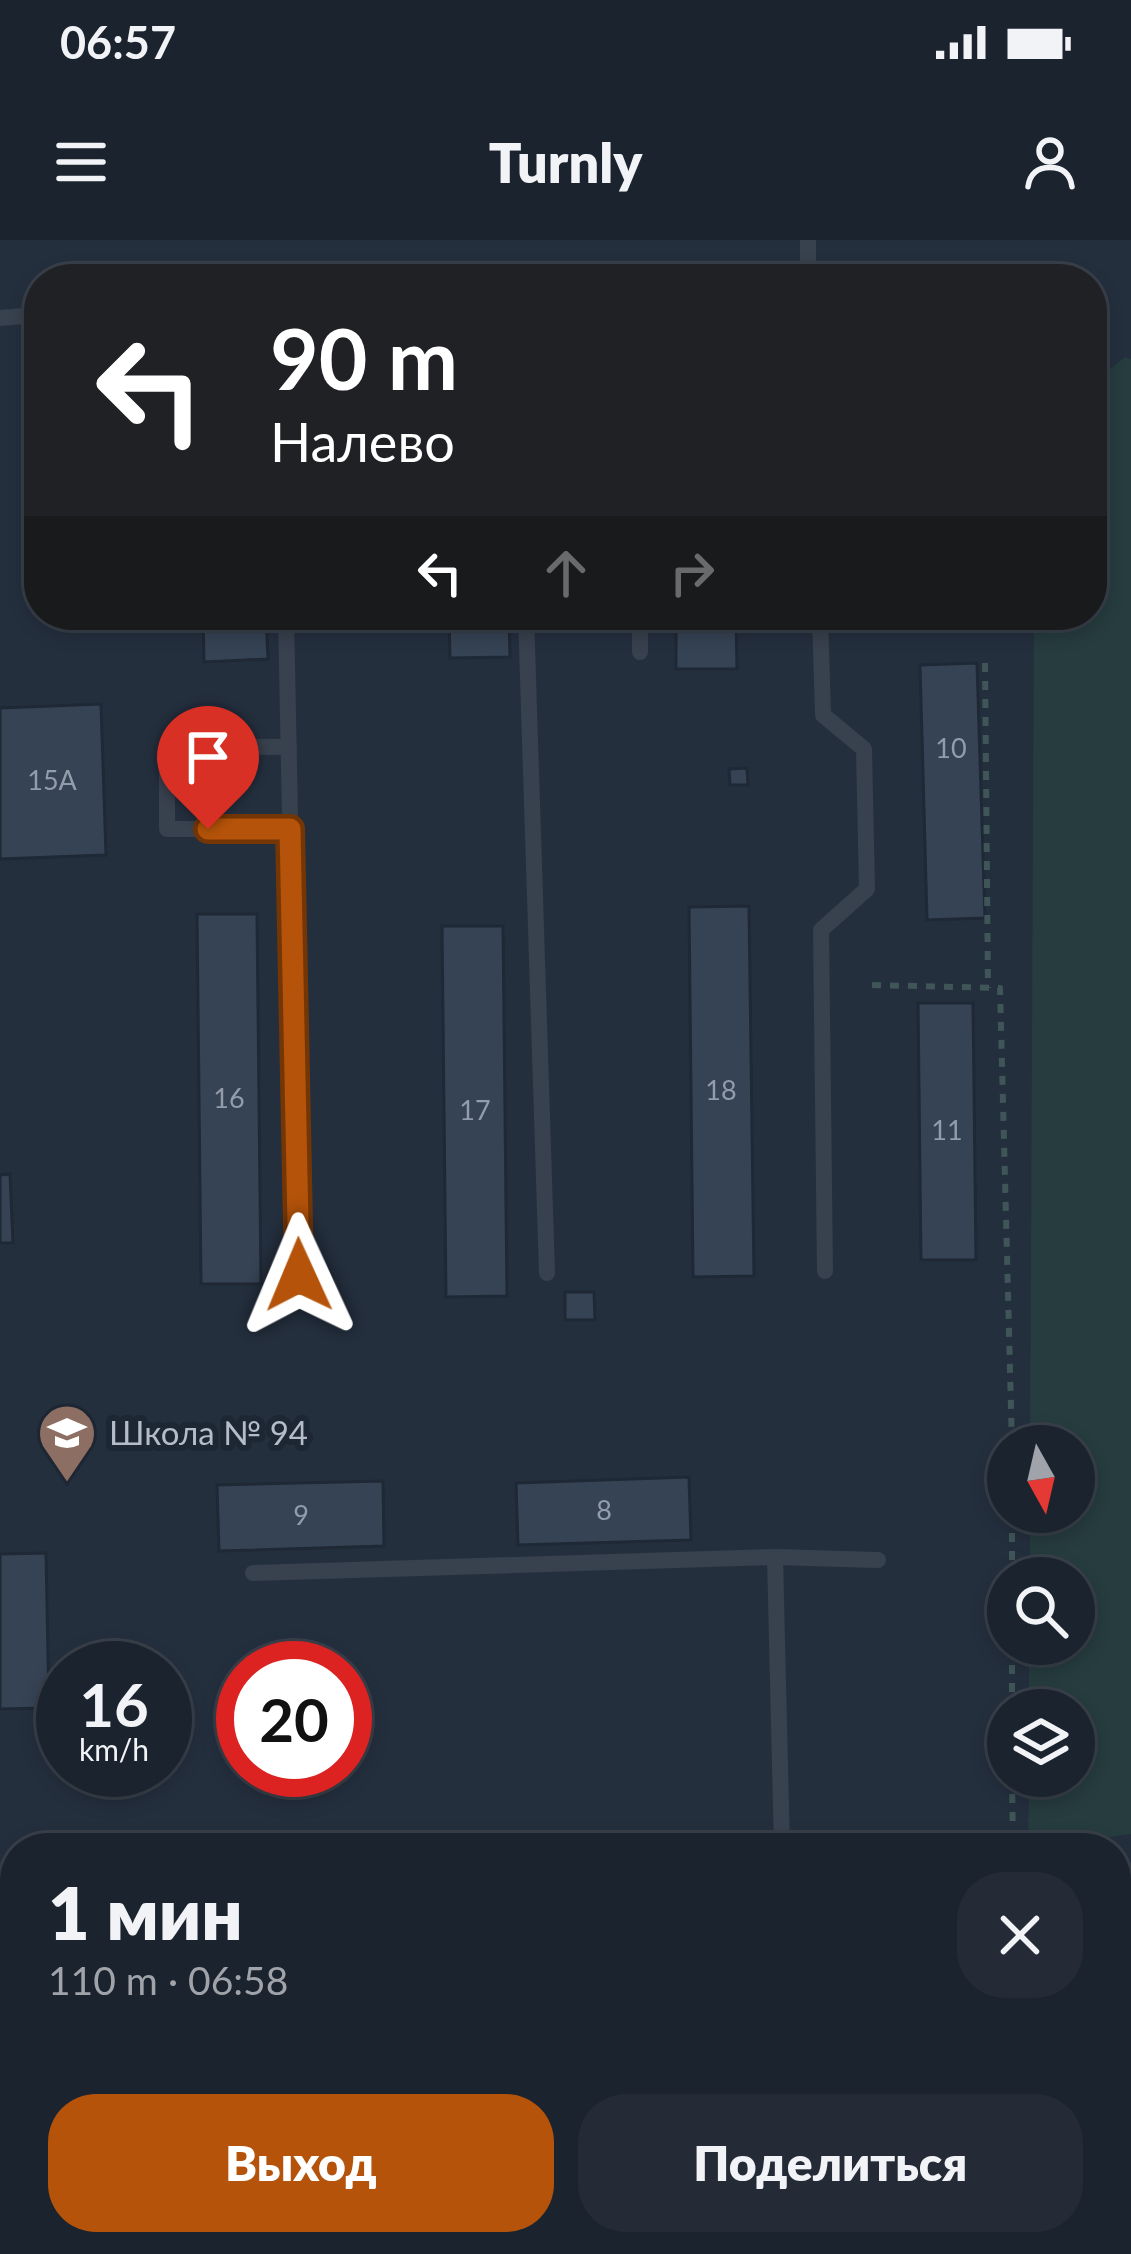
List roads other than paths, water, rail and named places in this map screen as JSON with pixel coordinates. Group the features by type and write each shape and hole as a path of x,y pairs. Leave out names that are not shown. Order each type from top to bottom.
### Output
{"lane":[{"path":"286,630 299,1275"},
{"path":"526,630 547,1273"},
{"path":"640,630 640,652"},
{"path":"820,630 823,715 864,749 867,889 821,930 825,1271"},
{"path":"289,747 167,746 167,829 290,829"},
{"path":"253,1573 775,1557 878,1560"},
{"path":"775,1557 782,1833"}],"place":[{"name":"Школа № 94","path":"67,1484"}]}
